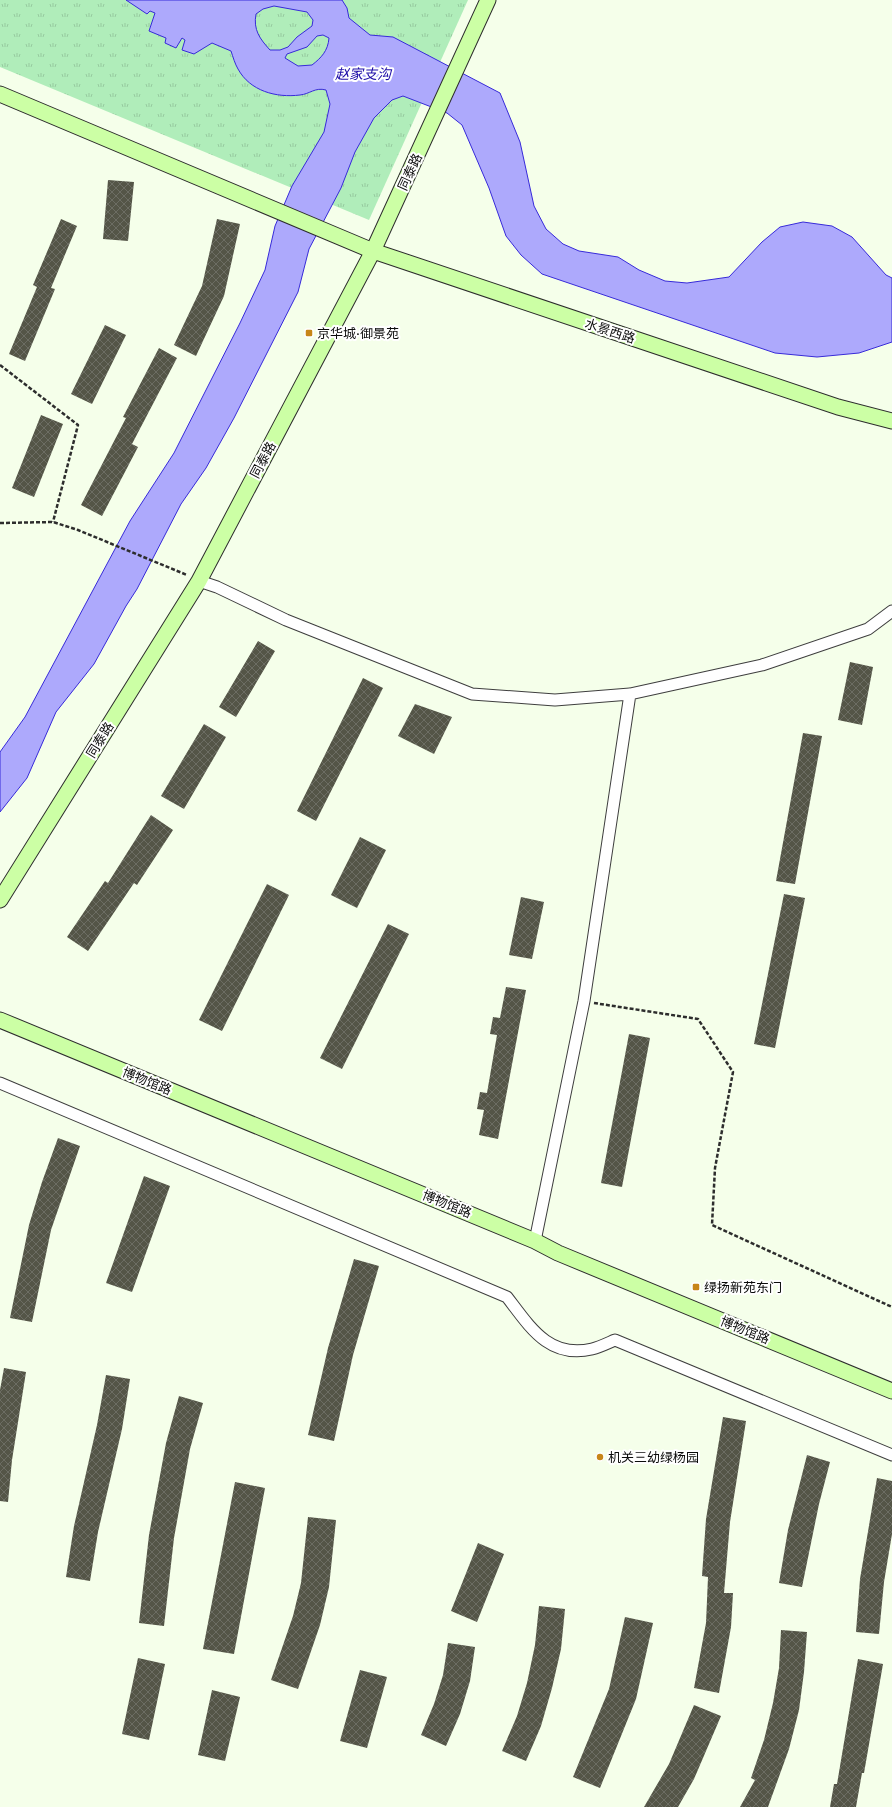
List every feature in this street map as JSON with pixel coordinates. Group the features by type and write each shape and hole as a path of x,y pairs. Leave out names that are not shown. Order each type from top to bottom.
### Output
{"street":[{"name":"同泰路","path":"0,900 199,581 373,251 428,134 488,0"},
{"name":"水景西路","path":"0,94 373,251 838,407 892,421"},
{"path":"199,581 217,587 286,620 472,694 555,700 630,694 762,665 868,628 892,611"},
{"path":"535,1240 584,1001 630,694"},
{"name":"博物馆路","path":"0,1020 535,1240 558,1253 892,1391"},
{"path":"0,1084 507,1297 534,1333 552,1346 572,1351 593,1349 616,1340 892,1455"}],"path":[{"path":"0,365 78,425 53,522"},
{"path":"0,523 53,522 78,530 158,562 199,581"},
{"path":"584,1001 698,1019 733,1072 715,1168 712,1225 892,1307"}],"green space":[{"path":"0,0 468,0 369,220 0,67"}],"water":[{"name":"赵家支沟","path":"126,0 342,0 347,8 349,18 370,35 393,37 500,93 520,142 534,206 546,229 563,244 579,251 618,257 639,270 665,281 687,283 729,277 762,242 780,227 803,222 832,226 852,237 886,275 892,278 892,342 859,353 817,357 775,353 542,274 521,255 506,236 489,188 462,125 447,113 403,96 392,100 374,118 355,152 341,188 309,249 298,292 234,418 206,468 181,504 137,589 94,664 56,712 27,778 0,812 0,752 25,717 130,521 174,453 240,323 265,270 275,226 292,186 324,132 330,104 326,90 322,89 291,96 273,94 257,88 243,77 237,67 231,51 212,43 194,54 182,50 185,40 182,38 176,48 165,43 166,38 149,31 155,13 150,11 147,14","holes":["274,6 307,12 313,20 312,26 297,37 288,47 280,50 270,50 260,38 256,30 256,14 263,9","323,35 329,38 326,50 312,65 298,66 285,58 287,54 307,47 317,36"]}],"building":[{"path":"108,180 134,182 128,241 103,239"},
{"path":"61,219 77,226 51,288 55,289 25,361 9,354 37,287 33,285"},
{"path":"217,219 240,224 224,296 196,356 174,345 202,286"},
{"path":"105,325 126,335 92,404 71,394"},
{"path":"159,348 177,358 132,444 138,447 102,516 81,505 126,418 123,417"},
{"path":"41,415 63,424 34,497 12,488"},
{"path":"258,641 275,651 236,717 219,707"},
{"path":"850,662 873,667 862,725 838,720"},
{"path":"363,678 383,688 316,821 297,811"},
{"path":"415,704 452,717 434,754 398,736"},
{"path":"204,724 226,737 184,809 161,796"},
{"path":"803,733 822,736 795,884 776,881"},
{"path":"151,815 173,830 137,885 134,883 88,951 67,937 105,881 108,883"},
{"path":"360,837 386,850 357,908 331,895"},
{"path":"267,884 289,895 222,1031 199,1020"},
{"path":"784,894 805,898 775,1048 754,1044"},
{"path":"521,897 544,902 532,959 509,955"},
{"path":"388,924 409,934 342,1069 320,1058"},
{"path":"506,987 526,990 498,1139 479,1135 484,1110 477,1109 480,1092 487,1093 497,1035 490,1034 493,1017 500,1018"},
{"path":"629,1034 650,1038 622,1187 601,1183"},
{"path":"58,1138 80,1146 51,1230 32,1322 10,1318 29,1225 42,1182"},
{"path":"144,1176 170,1186 132,1292 106,1283"},
{"path":"354,1259 379,1266 353,1355 334,1441 308,1435 328,1348"},
{"path":"4,1368 26,1372 12,1460 8,1502 0,1501 0,1390"},
{"path":"106,1375 130,1379 122,1429 98,1532 90,1581 66,1577 74,1526 97,1425"},
{"path":"179,1396 203,1403 190,1449 174,1538 164,1626 139,1623 149,1535 166,1443"},
{"path":"723,1417 746,1421 730,1522 724,1593 733,1593 731,1627 719,1693 694,1688 706,1623 708,1577 702,1576 706,1519"},
{"path":"807,1455 830,1462 819,1504 802,1587 779,1583 788,1530"},
{"path":"877,1478 892,1481 892,1534 884,1582 879,1634 856,1632 860,1579"},
{"path":"235,1482 265,1488 234,1654 203,1649"},
{"path":"308,1517 336,1520 329,1587 320,1625 298,1689 271,1680 293,1616 301,1583"},
{"path":"478,1543 504,1554 477,1622 451,1611"},
{"path":"539,1606 565,1609 561,1649 552,1688 541,1726 526,1761 502,1751 517,1716 527,1683 535,1645"},
{"path":"625,1617 653,1623 636,1699 600,1788 573,1777 609,1689"},
{"path":"781,1630 807,1632 799,1710 789,1749 768,1807 740,1807 755,1780 751,1778 764,1740 773,1703 779,1668"},
{"path":"448,1643 475,1647 470,1681 460,1714 446,1746 421,1735 434,1704 443,1675"},
{"path":"138,1658 165,1664 149,1740 122,1734"},
{"path":"858,1659 883,1664 864,1773 862,1773 856,1807 830,1807 834,1784 837,1784"},
{"path":"360,1670 387,1677 367,1748 340,1741"},
{"path":"212,1690 240,1697 225,1761 198,1755"},
{"path":"694,1705 721,1716 694,1779 678,1807 644,1807 669,1764"}],"place":[{"name":"京华城·御景苑","path":"309,333"},
{"name":"绿扬新苑东门","path":"696,1287"},
{"name":"机关三幼绿杨园","path":"600,1457"}]}
